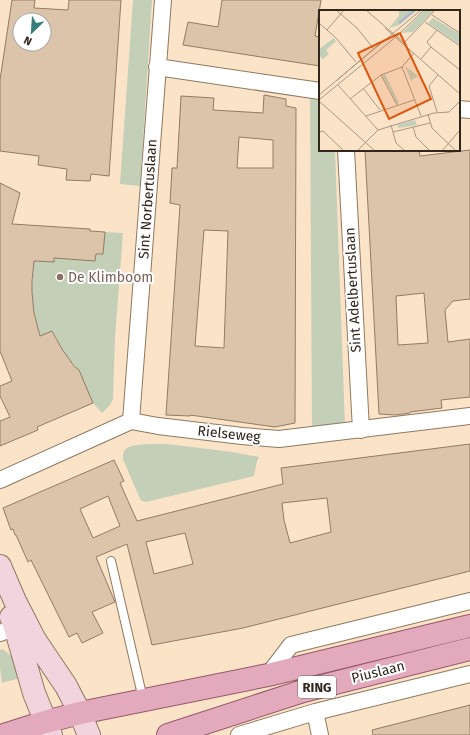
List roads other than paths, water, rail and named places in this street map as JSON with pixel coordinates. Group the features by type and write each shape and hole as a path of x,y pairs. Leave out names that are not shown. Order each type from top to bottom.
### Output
{"main road":[{"name":"Piuslaan","path":"4,735 48,728 80,714 268,676 470,626"},
{"name":"Piuslaan","path":"174,734 302,691 470,649"}],"street":[{"name":"Sint Norbertuslaan","path":"131,421 163,0"},
{"path":"158,67 319,91"},
{"path":"460,109 470,110"},
{"name":"Sint Adelbertuslaan","path":"346,151 360,430"},
{"name":"Rielseweg","path":"131,421 158,426 279,439 470,416"},
{"path":"0,480 131,421"},
{"path":"0,566 15,601 14,628"},
{"path":"0,589 34,693 48,728"},
{"path":"268,676 291,645 470,601"},
{"path":"14,628 35,640 66,686 89,735"},
{"name":"Piuslaan","path":"239,735 315,712 470,674"},
{"path":"315,712 320,735"}],"lane":[{"path":"111,561 144,701"}],"place":[{"name":"De Klimboom","path":"60,277"}]}
